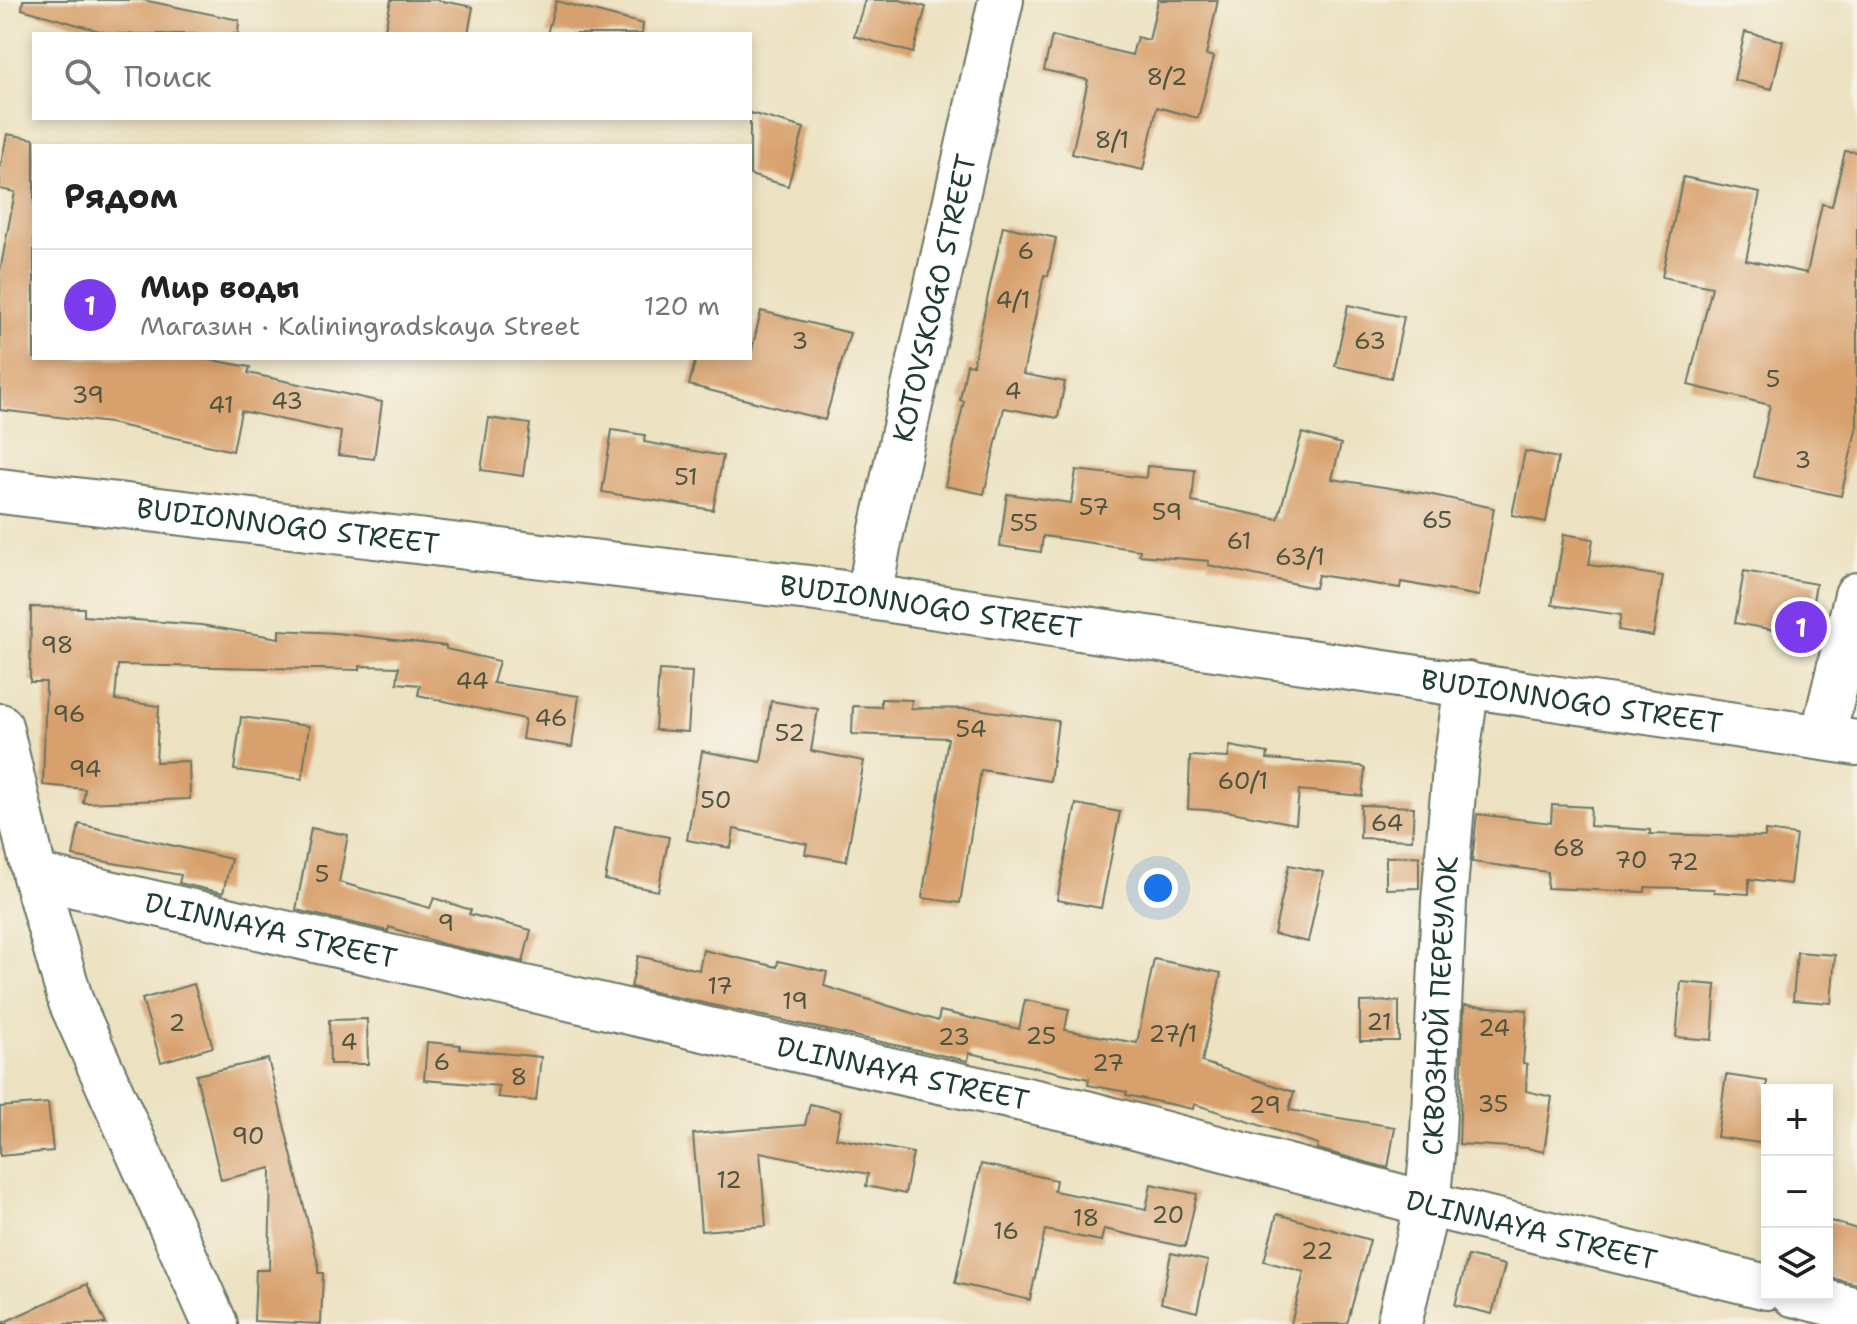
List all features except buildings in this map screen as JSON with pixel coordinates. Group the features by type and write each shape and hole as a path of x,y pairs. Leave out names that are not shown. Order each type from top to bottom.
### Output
{"street":[{"name":"KOTOVSKOGO STREET","path":"869,597 1001,0"},
{"name":"BUDIONNOGO STREET","path":"0,491 809,588 1840,739"},
{"path":"1840,739 1857,595"},
{"name":"СКВОЗНОЙ ПЕРЕУЛОК","path":"1399,1324 1427,1204 1444,901 1455,769 1467,684"},
{"path":"0,726 35,876 71,1002 215,1324"},
{"name":"DLINNAYA STREET","path":"35,876 1086,1113 1427,1204 1761,1286"},
{"path":"1817,1300 1857,1310"}],"place":[{"name":"Мир воды","path":"1801,627"}]}
